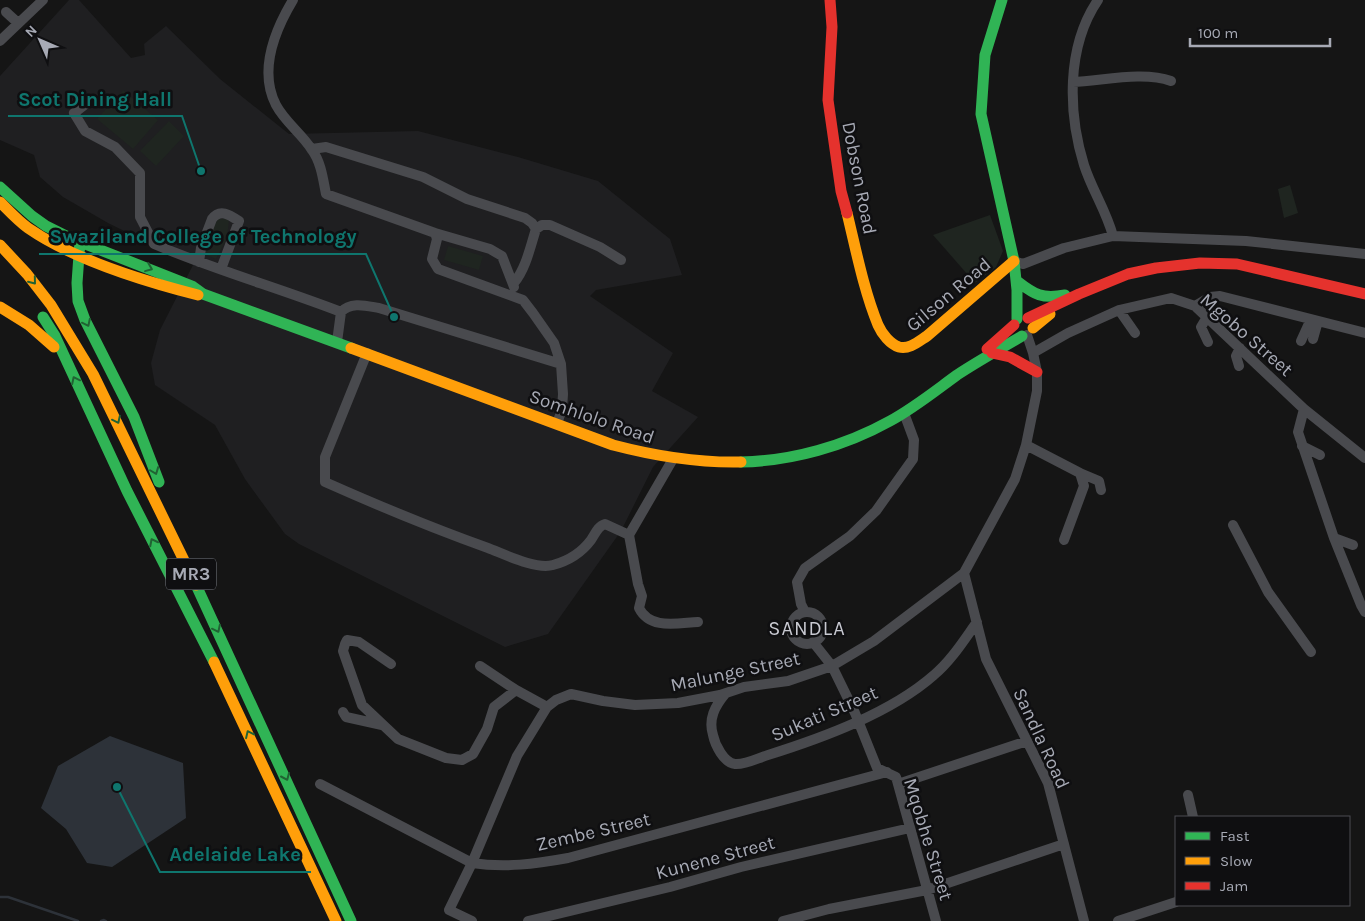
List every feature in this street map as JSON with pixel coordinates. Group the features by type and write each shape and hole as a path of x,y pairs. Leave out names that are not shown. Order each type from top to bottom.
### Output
{"main road":[{"name":"Dobson Road","path":"830,0 832,27 828,100 841,191 860,268 879,327 891,343 901,348"},
{"path":"1002,0 985,55 982,114 1014,261 1024,325"},
{"name":"Somhlolo Road","path":"0,187 38,221 80,241 192,286 203,294 338,342 556,424 643,454 721,464 790,458 838,445 864,434 904,413 1024,325 1074,297 1128,274 1156,268 1200,263 1237,264 1365,294"},
{"name":"Somhlolo Road","path":"0,202 35,234 80,256 183,292 197,295 203,294"},
{"path":"80,241 77,283 78,301 85,320 134,416 206,606"},
{"name":"MR3","path":"0,245 42,293 98,382 252,702 351,921"},
{"name":"Gilson Road","path":"901,348 912,346 928,336 1014,261"},
{"path":"1017,285 1040,297 1074,297"},
{"name":"MR3","path":"36,306 55,336 127,491 231,696 336,921"},
{"path":"0,307 39,332 64,357"},
{"name":"Somhlolo Road","path":"966,368 992,354 1024,325"},
{"path":"992,354 1003,354 1012,357 1037,372"}],"street":[{"path":"0,41 43,0"},
{"path":"293,0 280,22 272,43 269,68 270,87 276,105 312,149 321,171 326,194 435,233 490,249 502,256 514,283 514,298"},
{"path":"1098,0 1090,12 1078,51 1073,82 1076,128 1085,167 1108,218 1113,236"},
{"path":"6,12 18,23"},
{"path":"1073,82 1138,77 1163,78 1171,81"},
{"path":"86,102 74,113 85,131 115,147 140,173 140,217 154,244 199,262 341,312"},
{"path":"312,149 326,147 423,178 467,199 525,218 536,229"},
{"path":"199,262 201,248 214,215 220,213 229,214 239,221 221,269"},
{"path":"514,283 521,275 536,229 542,225 550,225 600,247 620,260"},
{"path":"435,233 436,239 432,259 438,269 522,300 554,343 562,364 562,402 556,424"},
{"path":"1014,261 1023,264 1064,248 1113,236 1246,241 1365,254"},
{"path":"1195,306 1210,297 1220,296 1365,333"},
{"name":"Mgobo Street","path":"1033,353 1068,333 1119,310 1172,298 1195,306 1304,409 1365,458"},
{"path":"338,342 341,312 349,306 379,308 562,364"},
{"path":"1119,310 1135,333"},
{"path":"1207,317 1201,327 1208,342"},
{"path":"1313,339 1314,320"},
{"path":"1301,341 1314,320"},
{"name":"Malunge Street","path":"472,921 449,910 472,863 517,756 547,707 556,700 571,694 635,705 678,703 725,694 744,687 788,681 832,666 874,641 964,573 1015,479 1026,445 1037,391 1037,372 1024,325"},
{"path":"1239,366 1236,356 1240,348"},
{"path":"367,353 325,458 325,482 426,526 530,564 551,566 566,560 581,551 601,525 605,524 629,535"},
{"path":"1304,409 1298,432 1302,446 1334,538 1365,612"},
{"path":"805,612 801,604 797,582 805,568 850,536 876,511 913,459 914,440 904,413"},
{"path":"1026,445 1099,481 1101,490"},
{"path":"1302,446 1320,455"},
{"path":"673,459 629,535 642,596 639,608 642,615 654,622 664,624 698,622"},
{"path":"1064,540 1084,486 1080,473"},
{"path":"1233,525 1268,592 1311,652"},
{"path":"1334,538 1352,545"},
{"name":"Sandla Road","path":"964,573 986,659 1048,783 1084,921"},
{"path":"805,612 816,615 823,624 821,635 813,642 802,642 793,635 792,623 800,614 805,612"},
{"name":"Sukati Street","path":"725,694 717,703 712,714 712,735 716,745 732,764 750,761 797,746 858,721 919,687 936,674 950,659 977,622"},
{"path":"391,664 360,642 347,640 344,644 343,651 362,705 398,739 446,758 462,760 473,754 487,729 494,707 516,690"},
{"name":"Mqobhe Street","path":"813,642 832,666 858,721 877,768 896,777 936,921"},
{"path":"480,666 516,690 547,707"},
{"path":"343,712 346,717 383,725"},
{"path":"898,784 1027,741"},
{"name":"Zembe Street","path":"320,784 472,863 497,866 546,862 568,858 887,772"},
{"path":"1188,795 1193,816"},
{"name":"Kunene Street","path":"528,921 670,887 741,867 910,828"},
{"path":"783,921 829,909 927,890 1064,844"},
{"path":"1118,921 1175,902"}],"shaded area":[{"path":"69,0 79,0 131,58 145,55 144,44 166,26 220,79 289,134 418,131 518,157 598,181 670,239 682,275 596,290 590,296 673,353 652,391 698,417 653,467 621,531 548,634 505,647 299,544 285,534 245,479 215,425 155,385 151,363 160,330 193,265 108,223 63,197 40,177 34,155 0,140 0,76"},
{"path":"123,90 158,120 133,149 97,119"},
{"path":"169,121 184,136 156,166 140,151"},
{"path":"1290,185 1298,213 1284,218 1278,189"},
{"path":"990,215 1003,251 996,267 975,283 933,235"},
{"path":"226,217 229,220 227,238 216,259 202,253 218,218 223,219"},
{"path":"448,246 483,256 479,270 444,260"},
{"path":"110,736 183,763 186,818 112,867 87,863 66,829 41,808 58,766"}],"waterway":[{"path":"0,897 8,897 78,921"},
{"path":"101,921 106,921"}],"traffic: fast":[{"path":"1002,0 985,55 981,114 1014,261 1017,319"},
{"path":"0,187 32,216 46,226 70,238 192,286 203,294 351,348"},
{"path":"80,241 77,283 78,301 85,320 134,417 159,482"},
{"path":"1017,281 1039,295 1065,295"},
{"path":"43,317 55,336 127,491 214,662"},
{"path":"741,462 779,459 818,451 873,430 908,411 965,370 1022,336"},
{"path":"196,585 351,921"}],"traffic: slow":[{"path":"0,202 28,228 66,250 132,276 198,295"},
{"path":"847,213 864,284 878,325 892,344 899,347 910,346 927,336 1014,261"},
{"path":"0,245 27,274 51,305 93,374 196,585"},
{"path":"0,307 29,325 54,347"},
{"path":"1033,328 1050,314"},
{"path":"351,348 613,445 676,458 741,462"},
{"path":"214,662 336,921"}],"traffic: jam":[{"path":"830,0 832,27 828,100 841,191 847,213"},
{"path":"1028,318 1128,274 1156,268 1200,263 1237,264 1365,294"},
{"path":"987,349 1014,325"},
{"path":"992,353 1010,357 1037,372"}],"place":[{"name":"Scot Dining Hall","path":"201,171"},
{"name":"Swaziland College of Technology","path":"394,317"},
{"name":"Adelaide Lake","path":"117,787"}],"district":[{"name":"SANDLA","path":"807,628"}]}
